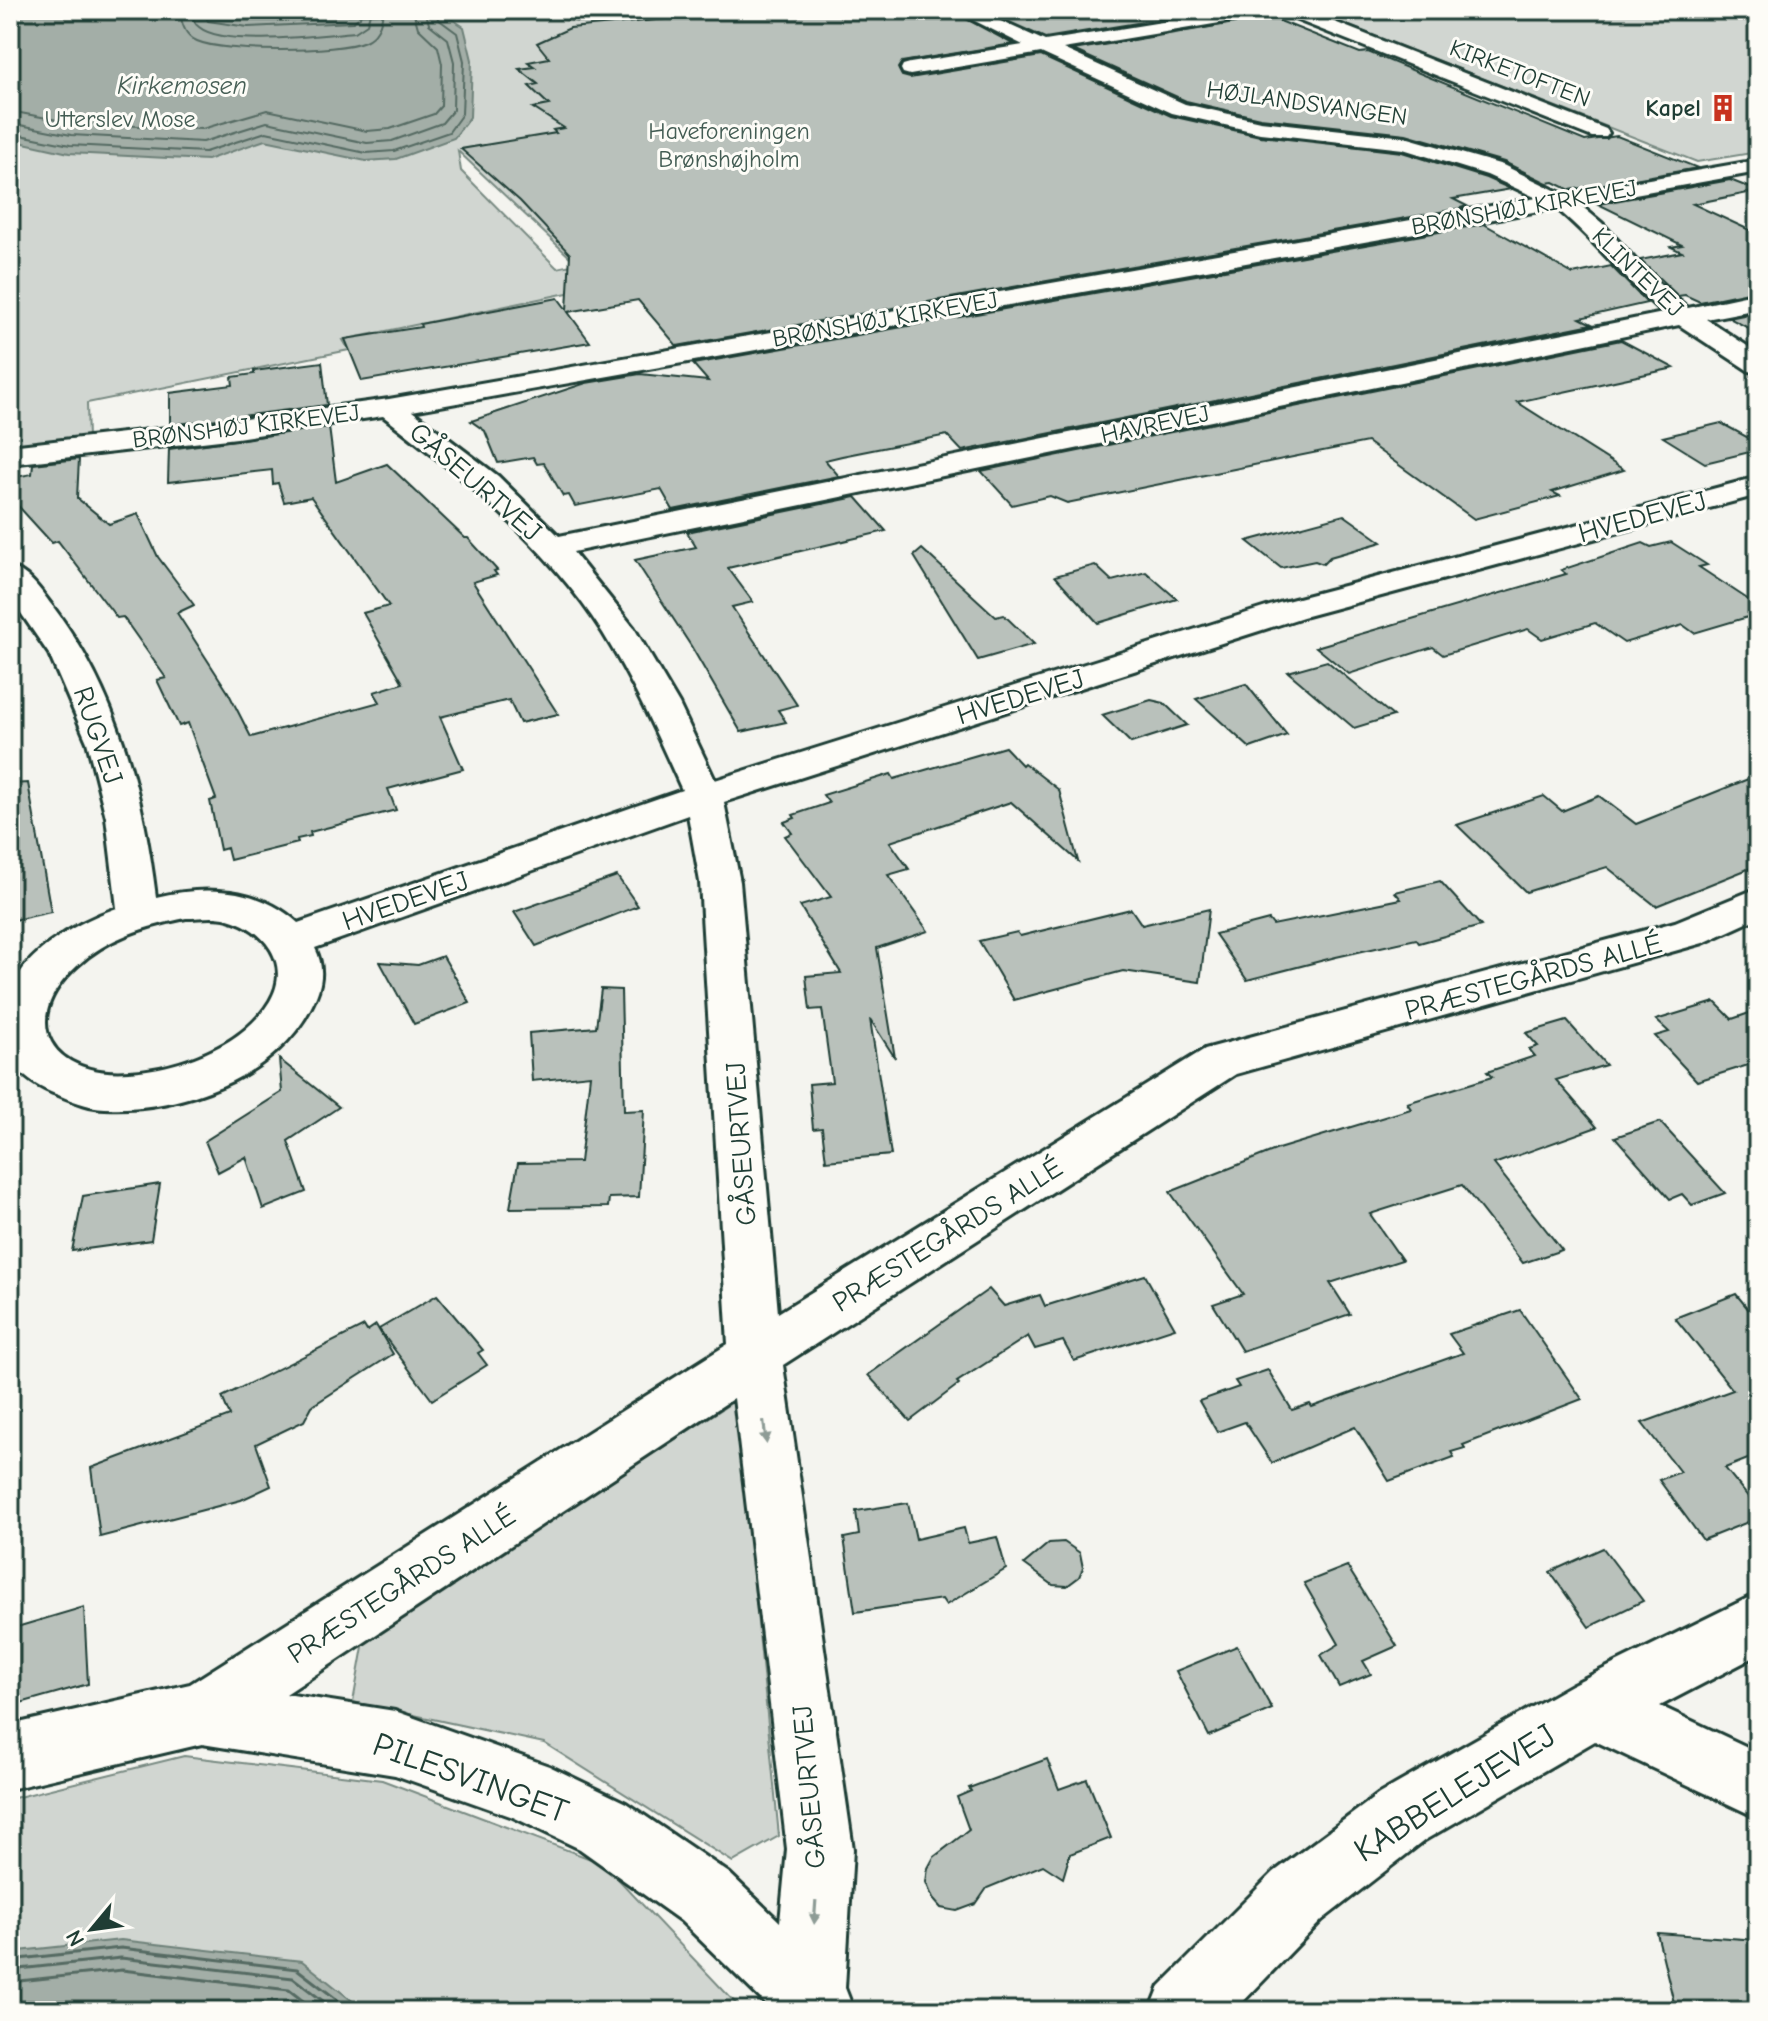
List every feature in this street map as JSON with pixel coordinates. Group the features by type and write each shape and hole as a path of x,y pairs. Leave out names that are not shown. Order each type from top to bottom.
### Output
{"street":[{"name":"HØJLANDSVANGEN","path":"962,10 1179,109 1260,127 1363,136 1421,146 1495,170 1561,201"},
{"path":"910,69 1268,10"},
{"name":"KIRKETOFTEN","path":"1288,10 1599,133"},
{"name":"BRØNSHØJ KIRKEVEJ","path":"10,455 237,429 389,407 1758,166"},
{"name":"KLINTEVEJ","path":"1561,201 1594,228 1642,282 1683,316 1758,365"},
{"name":"HAVREVEJ","path":"552,547 1758,301"},
{"name":"GÅSEURTVEJ","path":"389,407 487,482 552,547 617,628 661,704 704,796 720,882 755,1355 820,1849 814,2004"},
{"name":"HVEDEVEJ","path":"292,940 704,796 1291,610 1758,486"},
{"name":"RUGVEJ","path":"10,577 34,602 85,687 123,804 138,913"},
{"name":"PRÆSTEGÅRDS ALLÉ","path":"202,1713 755,1355 1221,1061 1688,933 1758,902"},
{"path":"186,904 231,905 267,918 292,940 301,971 290,1006 259,1042 213,1071 159,1088 104,1091 59,1079 30,1055 16,1022 34,988 59,957 95,931 138,913 186,904"},
{"name":"KABBELEJEVEJ","path":"1185,2011 1298,1896 1402,1817 1593,1707 1758,1623"},
{"path":"1593,1707 1758,1786"},
{"name":"PILESVINGET","path":"10,1757 202,1713 395,1743 526,1789 603,1826 705,1897 814,2004"}],"green space":[{"path":"10,10 518,10 577,22 760,11 802,16 904,70 920,71 1034,129 601,286 343,340 349,350 87,403 88,439 10,446","holes":["458,151 576,263 557,268 461,171"]},
{"path":"1308,10 1758,10 1758,152 1697,162"},
{"path":"736,1400 779,1836 733,1862 544,1743 353,1702 364,1641"},
{"path":"184,1756 382,1780 604,1864 743,2011 10,2011 10,1799"}],"water":[{"name":"Kirkemosen","path":"10,10 185,10 248,19 442,12 464,27 472,60 470,117 454,138 396,159 366,161 265,140 207,160 69,153 10,140"},
{"path":"121,1940 302,1961 365,2011 10,2011 10,1952"}],"building":[{"path":"730,10 950,10 1013,44 902,62 898,68 902,76 910,78 1041,56 1171,116 1260,136 1402,152 1511,189 1453,199 1467,206 1457,209 677,346 638,300 568,312 590,342 362,381 345,339 421,327 420,324 558,298 567,310 570,254 520,201 461,149 556,133 553,130 564,128 533,108 549,105 529,86 538,84 519,69 535,67 528,62 549,58 537,43 570,28 730,13"},
{"path":"983,10 1111,10 1112,18 1167,10 1217,10 1045,38"},
{"path":"1270,17 1360,53 1368,52 1585,141 1617,136 1698,168 1570,190 1554,182 1547,183 1504,162 1406,134 1260,118 1186,101 1073,50"},
{"path":"1730,180 1758,191 1693,204 1758,234 1758,290 1700,302 1685,295 1678,296 1640,260 1682,252 1671,247 1682,245 1598,204"},
{"path":"1484,224 1573,274 1611,266 1647,303 1580,318 1592,324 962,451 947,435 842,456 825,460 839,476 673,510 661,489 575,506 569,495 563,496 544,463 537,464 533,457 498,463 485,431 471,421 586,383 640,374 708,381 693,364"},
{"path":"1758,312 1758,333 1729,318"},
{"path":"1621,340 1674,368 1517,402 1624,470 1552,492 1560,496 1474,519 1367,442 1067,503 1050,496 1012,505 981,471"},
{"path":"322,362 327,405 170,425 170,393 233,385 232,377 254,374 254,371"},
{"path":"1721,423 1758,443 1758,450 1705,463 1663,437"},
{"path":"329,427 336,482 387,464 468,538 497,570 494,571 497,575 473,582 558,714 520,723 509,700 440,717 463,769 388,789 396,810 310,832 311,836 297,839 298,843 230,860 227,848 220,850 210,801 216,799 188,723 179,726 157,680 166,678 123,617 117,618 58,541 52,543 10,497 10,478 32,474 33,464 79,459 77,498 109,524 138,514 158,557 194,605 177,613 228,692 251,737 380,702 374,692 403,683 363,613 389,606 311,497 284,502 278,483 273,484 272,470 168,482 169,449"},
{"path":"856,497 886,531 728,568 753,602 732,607 797,705 778,710 786,722 741,732 691,646 635,560 696,547 687,532"},
{"path":"1344,515 1382,542 1330,557 1323,564 1315,561 1281,568 1247,541"},
{"path":"1671,542 1707,565 1699,567 1758,606 1758,614 1694,633 1683,625 1624,643 1595,623 1542,639 1528,629 1443,655 1433,647 1349,674 1316,647 1566,574 1561,570 1643,543 1651,547"},
{"path":"922,549 996,617 1004,615 1034,644 978,660 914,556"},
{"path":"1095,565 1112,581 1146,572 1177,599 1098,623 1055,576"},
{"path":"1327,661 1393,716 1354,728 1288,672"},
{"path":"1246,684 1287,735 1250,748 1196,699"},
{"path":"1151,700 1164,703 1187,725 1131,743 1102,715"},
{"path":"1005,747 1022,765 1024,763 1059,790 1078,861 1011,802 890,842 909,869 888,875 928,931 877,948 895,1058 870,1019 891,1155 826,1161 822,1128 813,1129 809,1084 832,1082 822,1009 810,1010 806,976 841,973 800,906 831,897 785,836 792,833 784,822 795,818 793,815 829,803 823,795 891,774 894,779"},
{"path":"1758,775 1758,865 1656,906 1607,867 1526,892 1457,825 1544,796 1562,811 1599,796 1636,824"},
{"path":"28,783 51,912 10,921 10,784"},
{"path":"617,876 638,906 536,946 514,912"},
{"path":"1440,881 1481,926 1419,943 1416,939 1247,980 1215,934 1269,920 1273,925 1401,899 1395,892"},
{"path":"1131,909 1142,925 1209,909 1200,982 1123,971 1014,1000 979,941 1017,932 1020,936"},
{"path":"443,956 470,1003 414,1024 380,962 418,965"},
{"path":"601,989 621,990 624,1111 644,1110 639,1197 609,1198 608,1207 510,1208 518,1163 580,1162 590,1075 532,1081 529,1033 596,1027"},
{"path":"1715,1002 1732,1019 1758,1010 1758,1062 1697,1081 1655,1036 1669,1032 1656,1020"},
{"path":"1567,1021 1606,1065 1556,1080 1597,1127 1494,1164 1562,1250 1523,1263 1462,1185 1370,1214 1402,1260 1330,1283 1350,1314 1242,1351 1213,1304 1243,1294 1170,1192 1278,1149 1411,1109 1407,1103 1492,1077 1487,1072 1535,1056 1529,1049 1538,1046 1526,1033"},
{"path":"279,1059 339,1107 288,1141 306,1192 263,1209 246,1157 218,1172 205,1141 282,1092"},
{"path":"1660,1122 1725,1193 1692,1205 1682,1194 1670,1199 1615,1137"},
{"path":"160,1184 151,1240 72,1251 83,1196"},
{"path":"1145,1275 1175,1328 1074,1361 1063,1341 1035,1349 1028,1336 957,1382 959,1384 910,1421 868,1375 989,1289 1004,1306 1040,1295 1045,1306"},
{"path":"1736,1294 1758,1321 1758,1455 1725,1468 1758,1509 1758,1518 1703,1540 1659,1480 1680,1472 1642,1423 1733,1390 1675,1318"},
{"path":"437,1295 483,1350 478,1353 487,1365 432,1400 379,1329"},
{"path":"1520,1310 1582,1399 1463,1445 1465,1448 1451,1452 1454,1457 1389,1481 1355,1427 1272,1463 1245,1422 1217,1432 1199,1401 1239,1387 1235,1381 1268,1370 1292,1410 1310,1404 1312,1407 1463,1353 1449,1334"},
{"path":"376,1325 393,1354 312,1406 304,1421 256,1444 271,1486 241,1500 100,1537 91,1468 230,1416 222,1397 364,1326 367,1331"},
{"path":"908,1503 916,1539 964,1528 968,1543 997,1537 1006,1569 946,1605 942,1599 855,1612 844,1538 859,1535 856,1511"},
{"path":"1064,1542 1080,1553 1083,1568 1079,1577 1067,1586 1053,1585 1024,1564 1049,1543"},
{"path":"1603,1548 1643,1601 1589,1627 1550,1572"},
{"path":"1347,1566 1397,1646 1363,1661 1371,1674 1339,1687 1321,1655 1339,1644 1304,1583"},
{"path":"84,1607 88,1684 10,1706 10,1629"},
{"path":"1237,1646 1272,1709 1209,1736 1176,1671"},
{"path":"1047,1759 1059,1789 1087,1779 1111,1838 1070,1854 1063,1878 1043,1865 987,1888 976,1904 957,1911 941,1908 933,1899 926,1882 928,1868 934,1857 969,1830 957,1797 971,1791 969,1788"},
{"path":"1657,1933 1758,1940 1758,2011 1676,2011"}],"place":[{"name":"Kapel","path":"1723,108"}],"park label":[{"name":"Utterslev Mose","path":"120,119"},
{"name":"Haveforeningen Brønshøjholm","path":"729,145"}]}
